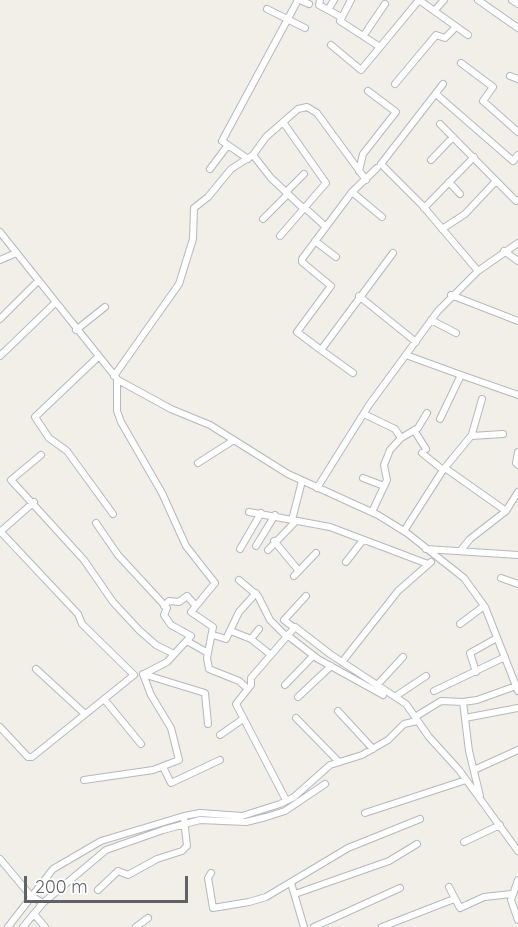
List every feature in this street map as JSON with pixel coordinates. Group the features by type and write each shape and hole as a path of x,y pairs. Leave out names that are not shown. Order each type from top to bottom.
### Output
{"street":[{"path":"309,4 299,0 222,141 251,157 304,209 326,227"},
{"path":"320,0 319,5 341,17"},
{"path":"328,10 334,0"},
{"path":"351,0 340,21 380,47"},
{"path":"331,45 361,70 419,0 468,35"},
{"path":"435,10 444,0"},
{"path":"478,0 518,28"},
{"path":"512,0 518,4"},
{"path":"364,35 385,4"},
{"path":"267,9 305,28"},
{"path":"395,84 436,35 445,38 456,27"},
{"path":"461,63 494,87 483,101 518,132"},
{"path":"510,76 518,79"},
{"path":"443,84 381,164 424,208 478,272"},
{"path":"359,172 363,154 396,112 368,91"},
{"path":"436,94 513,161 518,155"},
{"path":"248,688 236,679 209,669 208,653 213,627 191,614 215,584 186,546 148,467 121,422 117,411 116,378 179,284 193,239 192,210 231,169 251,157 266,137 300,108 313,110 332,131 343,151 366,180"},
{"path":"280,236 326,183 283,122"},
{"path":"440,124 516,201 518,200"},
{"path":"431,160 453,137"},
{"path":"210,170 228,145"},
{"path":"424,208 474,157"},
{"path":"353,373 297,332 331,286 302,262 352,192 377,168"},
{"path":"263,219 304,174"},
{"path":"441,229 465,214 496,181"},
{"path":"449,182 460,194"},
{"path":"352,192 382,217"},
{"path":"0,232 116,378 161,404 210,425 302,481 372,512 404,531 464,578 484,606 517,688 463,702 441,701 415,721 404,724 393,736 373,749 356,758 330,765 285,811 246,822 200,813 106,850 42,902 23,927"},
{"path":"315,241 336,256"},
{"path":"317,488 364,414 451,295 504,251 518,243"},
{"path":"504,251 518,261"},
{"path":"0,260 16,253"},
{"path":"321,351 359,296 393,253"},
{"path":"0,319 38,281"},
{"path":"451,295 518,321"},
{"path":"359,296 416,342"},
{"path":"0,356 55,303"},
{"path":"76,330 105,306"},
{"path":"431,320 456,333"},
{"path":"406,355 518,395"},
{"path":"98,357 35,417 49,438 67,451 113,514"},
{"path":"440,419 461,375"},
{"path":"404,531 444,469 472,434 482,399"},
{"path":"372,512 388,475 384,467 386,458 401,438 414,430 427,413"},
{"path":"364,414 395,429 401,438"},
{"path":"414,430 424,451 444,469 506,511"},
{"path":"472,434 503,434"},
{"path":"198,463 234,440"},
{"path":"518,452 516,463 518,465"},
{"path":"41,455 11,478 84,560 113,602 156,645 174,654"},
{"path":"363,477 384,486"},
{"path":"268,550 294,520 302,481"},
{"path":"461,550 470,539 506,511 518,492"},
{"path":"34,502 0,531 78,614 82,624 134,675"},
{"path":"249,512 330,527 428,564"},
{"path":"240,549 261,513"},
{"path":"256,546 275,515"},
{"path":"0,727 30,758 134,675 156,670 191,636 171,625 164,615 166,608 118,555 96,524"},
{"path":"346,562 363,540"},
{"path":"274,541 297,574 316,553"},
{"path":"426,549 518,555"},
{"path":"342,662 398,591 436,558"},
{"path":"501,578 518,584"},
{"path":"239,580 256,593 270,620 289,632 331,666 396,696 481,799 518,851"},
{"path":"213,635 225,639 239,612 256,593"},
{"path":"164,606 169,601 179,602 188,596 196,606"},
{"path":"306,596 284,620 289,632 314,651 342,662 383,695"},
{"path":"460,624 484,606"},
{"path":"251,639 259,629"},
{"path":"231,631 251,639 251,642 271,655"},
{"path":"286,800 262,749 236,704 248,688 251,678 289,632"},
{"path":"476,672 470,653 498,638"},
{"path":"187,641 208,653"},
{"path":"285,685 314,651"},
{"path":"372,684 403,657"},
{"path":"434,691 505,657"},
{"path":"298,697 331,666"},
{"path":"36,669 54,689 85,714"},
{"path":"143,674 206,693 208,724"},
{"path":"84,780 124,776 163,767 179,758 171,728 151,695 143,674"},
{"path":"396,696 426,676"},
{"path":"104,699 141,744"},
{"path":"463,702 481,799"},
{"path":"465,718 518,708"},
{"path":"338,711 373,749"},
{"path":"296,717 339,762"},
{"path":"220,735 243,719"},
{"path":"474,770 518,750"},
{"path":"163,767 171,783 220,760"},
{"path":"364,813 466,780"},
{"path":"229,818 242,816 286,800 296,800 325,784"},
{"path":"211,873 208,878 214,909 262,899 348,848 420,819"},
{"path":"98,890 118,872 128,875 157,859 182,851 187,846 184,820"},
{"path":"8,927 53,869 101,841 184,820"},
{"path":"464,842 500,825"},
{"path":"295,894 389,861 417,844"},
{"path":"0,859 32,897 42,902"},
{"path":"518,880 511,894 511,903 518,920"},
{"path":"291,883 304,927"},
{"path":"449,887 460,908 484,897 511,894"},
{"path":"314,927 400,888"},
{"path":"382,927 454,899"},
{"path":"34,914 45,927"},
{"path":"136,927 148,918"}]}
